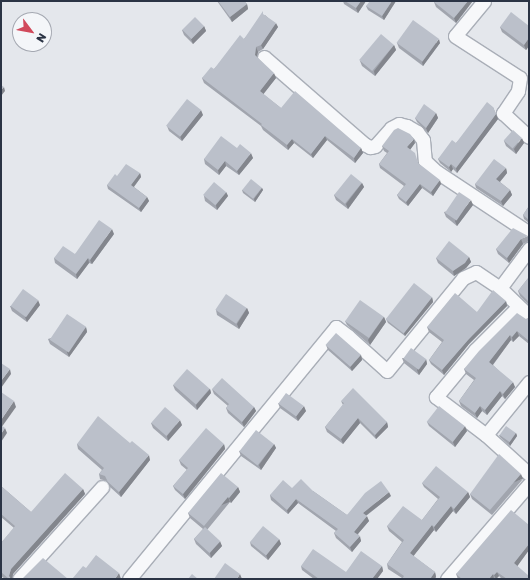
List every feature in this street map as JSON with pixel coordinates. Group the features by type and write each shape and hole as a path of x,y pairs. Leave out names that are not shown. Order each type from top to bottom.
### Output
{"street":[{"path":"484,1 455,36 520,78 518,91 503,113 529,137"},
{"path":"264,57 364,144 370,147 375,146 391,128 399,124 407,126 417,132 423,140 425,161 437,172 529,233"},
{"path":"500,288 529,249"},
{"path":"129,579 336,327 386,371 463,278 476,272 500,288 529,316"},
{"path":"518,307 475,350 436,396 486,435 529,474"},
{"path":"486,435 529,382"},
{"path":"447,579 529,484"},
{"path":"19,579 102,487"}],"building":[{"path":"218,1 244,1 247,4 230,17"},
{"path":"345,1 361,1 356,8"},
{"path":"370,1 392,1 382,16 366,6"},
{"path":"468,1 454,18 434,2"},
{"path":"263,11 263,14 276,23 261,45 256,47 255,55 274,73 260,91 281,108 295,91 361,148 354,158 325,136 311,154 292,139 287,145 202,78 211,67 214,69 240,35 244,39"},
{"path":"511,12 529,26 529,38 524,45 500,27"},
{"path":"195,17 204,26 191,39 182,30"},
{"path":"413,20 439,39 422,61 397,43"},
{"path":"381,34 394,45 372,71 359,60"},
{"path":"187,99 201,110 180,137 166,126"},
{"path":"487,102 493,107 496,114 456,168 451,164 449,167 438,159 452,140 456,143"},
{"path":"424,104 436,113 426,128 415,118"},
{"path":"398,128 410,134 414,139 407,147 415,153 418,163 440,180 431,192 420,184 406,202 397,195 406,184 379,164 389,151 382,146 394,130"},
{"path":"513,130 522,138 513,148 504,140"},
{"path":"221,136 237,148 240,144 251,153 237,171 225,161 218,170 204,159"},
{"path":"494,159 506,168 496,179 510,190 501,201 475,184"},
{"path":"126,164 140,173 131,185 147,197 139,208 107,185 115,174 117,176"},
{"path":"351,174 362,183 345,204 334,195"},
{"path":"251,179 262,188 253,199 242,190"},
{"path":"214,182 226,192 215,205 203,195"},
{"path":"459,192 471,200 457,221 445,213"},
{"path":"529,206 529,220 523,215"},
{"path":"99,220 112,229 90,260 88,258 76,274 54,258 63,246 75,254"},
{"path":"513,228 528,236 521,239 507,258 496,249"},
{"path":"449,241 469,257 465,263 453,271 436,258"},
{"path":"529,277 529,302 518,291"},
{"path":"414,283 432,297 404,333 386,319"},
{"path":"23,289 38,300 26,317 11,306"},
{"path":"493,290 506,301 468,340 442,370 429,360 444,340 427,327 455,293 477,312"},
{"path":"226,294 247,308 236,324 215,310"},
{"path":"360,300 384,317 369,338 345,321"},
{"path":"517,313 526,319 529,318 529,341 517,331 512,337 510,335 489,362 513,382 503,394 500,391 485,410 480,406 475,413 459,401 476,378 464,369 479,351"},
{"path":"67,314 86,327 69,353 50,340"},
{"path":"336,333 361,355 350,367 326,345"},
{"path":"411,348 426,359 419,370 403,359"},
{"path":"1,363 10,369 1,381"},
{"path":"187,369 210,389 196,405 173,385"},
{"path":"222,378 254,407 242,422 226,408 229,404 212,389"},
{"path":"353,388 387,422 375,435 358,418 341,439 325,427 344,403 341,401"},
{"path":"1,392 14,401 1,420"},
{"path":"286,393 304,406 296,416 278,404"},
{"path":"439,406 465,426 453,442 427,422"},
{"path":"165,407 180,420 166,436 151,423"},
{"path":"98,416 130,443 132,441 149,455 119,492 108,482 105,476 99,474 104,468 77,444"},
{"path":"1,425 5,428 1,434"},
{"path":"506,426 516,433 510,442 500,435"},
{"path":"206,428 224,444 183,494 173,486 188,468 179,460"},
{"path":"256,430 274,444 258,465 239,451"},
{"path":"499,454 521,474 490,510 470,494"},
{"path":"436,466 468,492 454,509 451,506 434,527 432,525 410,553 435,572 430,579 402,579 404,576 387,564 404,540 387,526 403,506 422,520 440,497 422,483"},
{"path":"65,473 83,489 11,569 9,576 11,579 9,579 1,572 1,543 15,526 1,514 1,486 31,512"},
{"path":"221,473 238,487 204,526 188,513"},
{"path":"301,479 313,491 347,515 365,493 381,481 389,492 363,513 367,516 354,532 360,536 350,547 334,533 338,529 296,499 287,510 270,495 283,480 292,488"},
{"path":"511,510 529,525 529,544 514,563 529,576 529,579 507,579 497,572 489,579 462,579 456,574"},
{"path":"263,526 279,539 266,556 250,542"},
{"path":"205,527 220,541 209,553 194,539"},
{"path":"313,549 346,572 361,551 382,566 372,579 319,579 301,566"},
{"path":"96,555 119,573 115,579 72,579 83,566 86,568"},
{"path":"43,558 68,579 22,579"},
{"path":"225,563 240,574 237,579 214,579"},
{"path":"192,574 198,579 188,579"}]}
